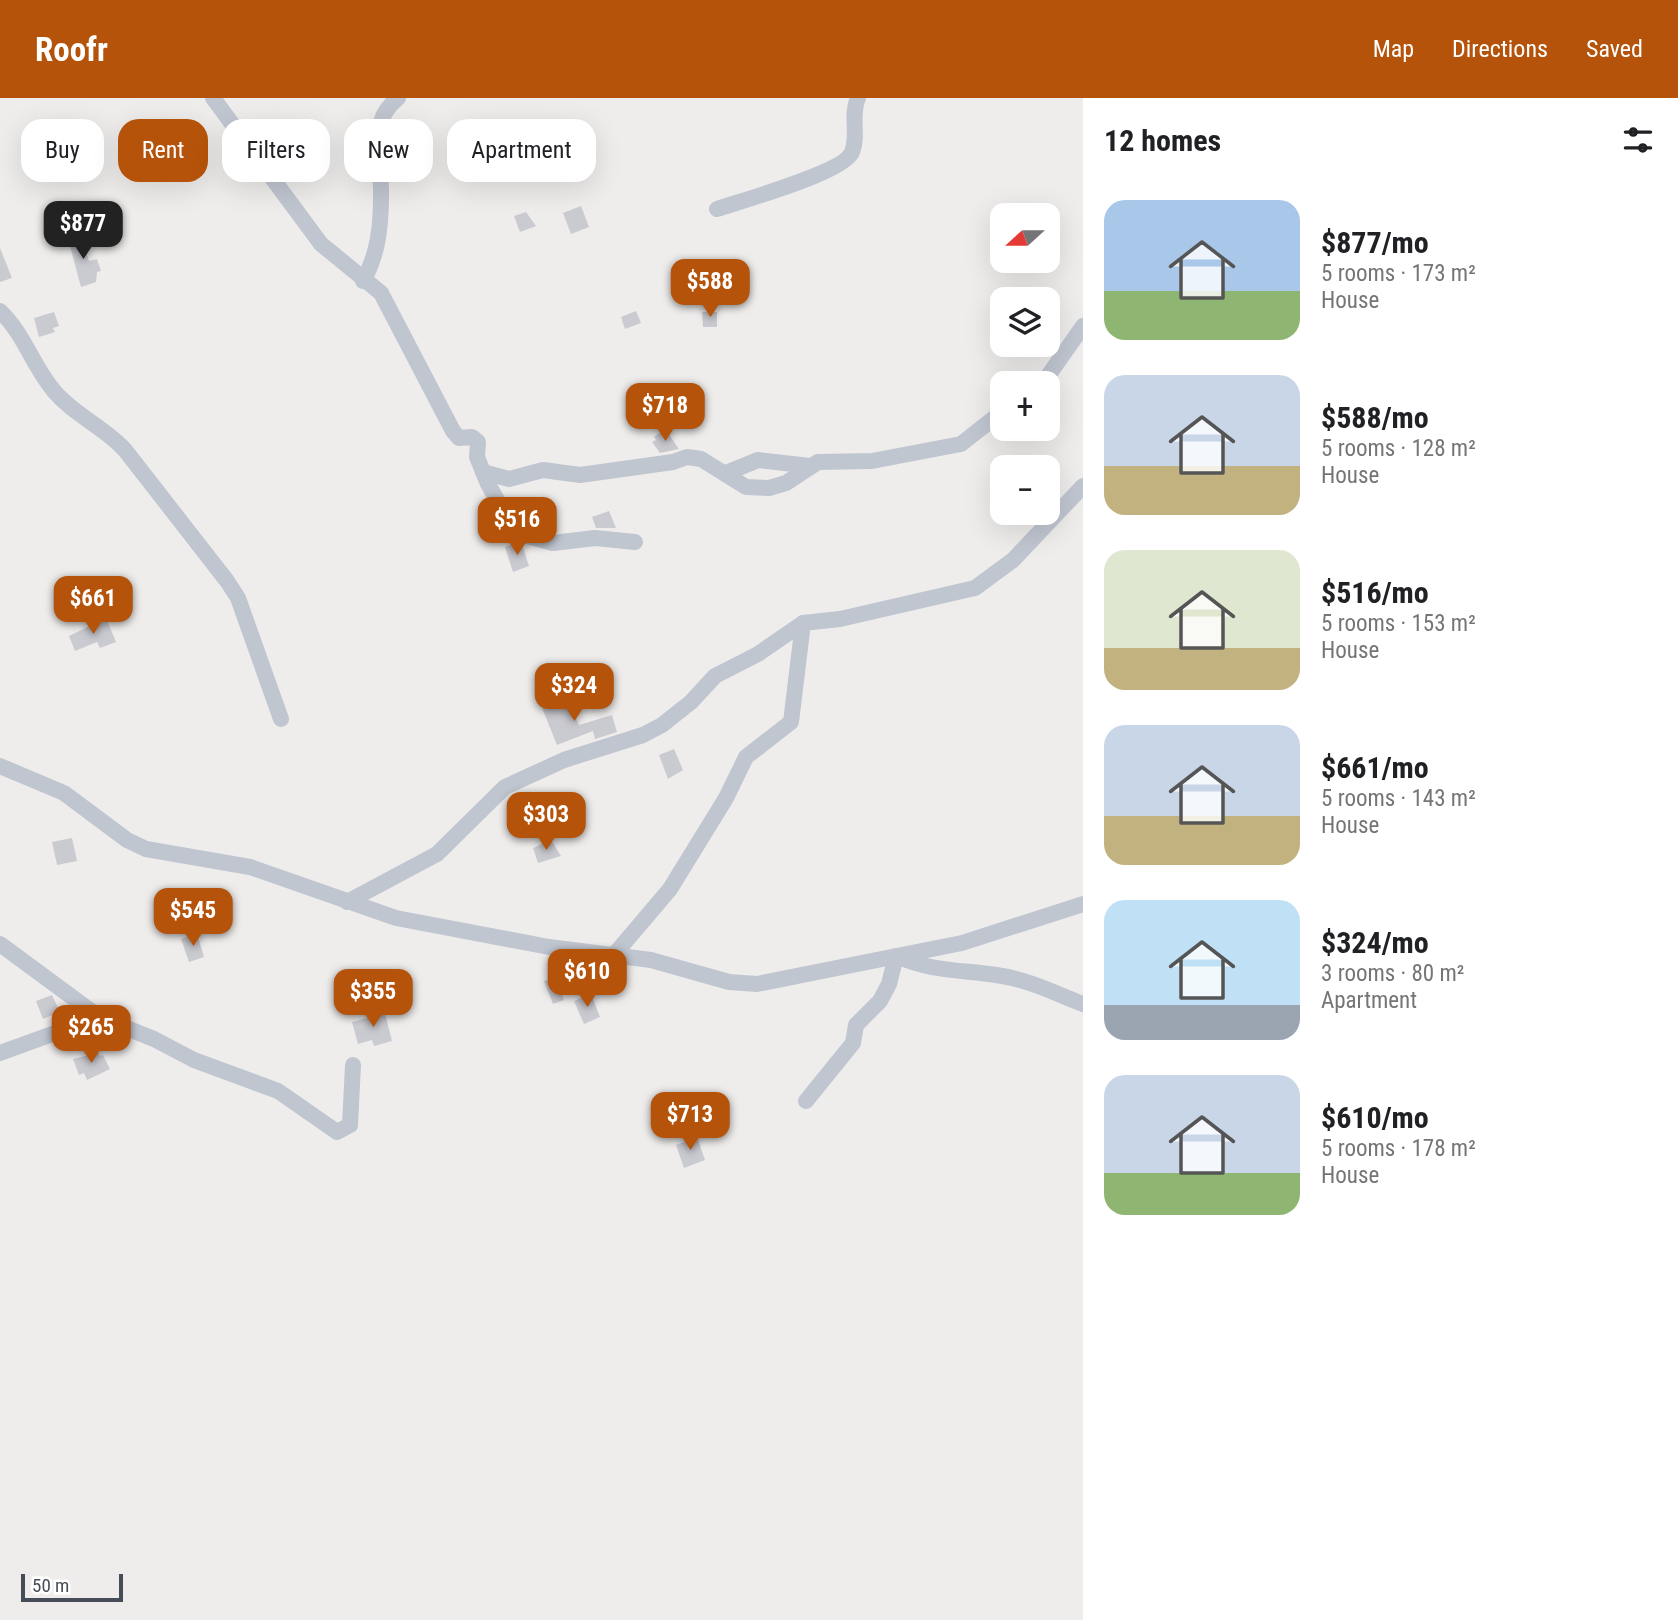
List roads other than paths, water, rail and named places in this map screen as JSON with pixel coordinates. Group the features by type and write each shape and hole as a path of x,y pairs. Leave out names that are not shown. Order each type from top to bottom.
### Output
{"street":[{"path":"214,98 321,244 363,281 375,287 387,303 453,431 459,438 476,439 477,457 503,513 524,535 553,542 589,538 635,542"},
{"path":"363,281 374,261 379,231 381,194 377,132 380,118 398,98"},
{"path":"717,209 826,172 846,160 852,153 854,108 858,98"},
{"path":"0,311 19,330 36,367 54,391 109,433 125,450 227,580 238,598 281,719"},
{"path":"1051,371 1083,326"},
{"path":"483,472 509,479 543,470 580,475 673,462 687,457 701,459 746,487 769,488 786,482 818,462 872,461 961,444 990,421"},
{"path":"726,473 758,460 810,466"},
{"path":"347,902 437,854 505,787 564,760 662,725 691,702 715,676 758,654 803,623 840,619 975,587 1013,560 1083,486"},
{"path":"614,955 670,889 726,798 746,758 755,747 792,722 803,623"},
{"path":"0,766 64,793 127,840 146,849 250,867 347,902 410,920 549,947 679,966 729,982 757,984 962,943 1083,904"},
{"path":"0,944 99,1017 154,1039 194,1060 278,1091 337,1132 350,1125 353,1065"},
{"path":"897,956 920,967 1002,976 1083,1004"},
{"path":"806,1101 853,1043 856,1025 880,1001 889,984 897,956"},
{"path":"0,1053 99,1017"}]}
